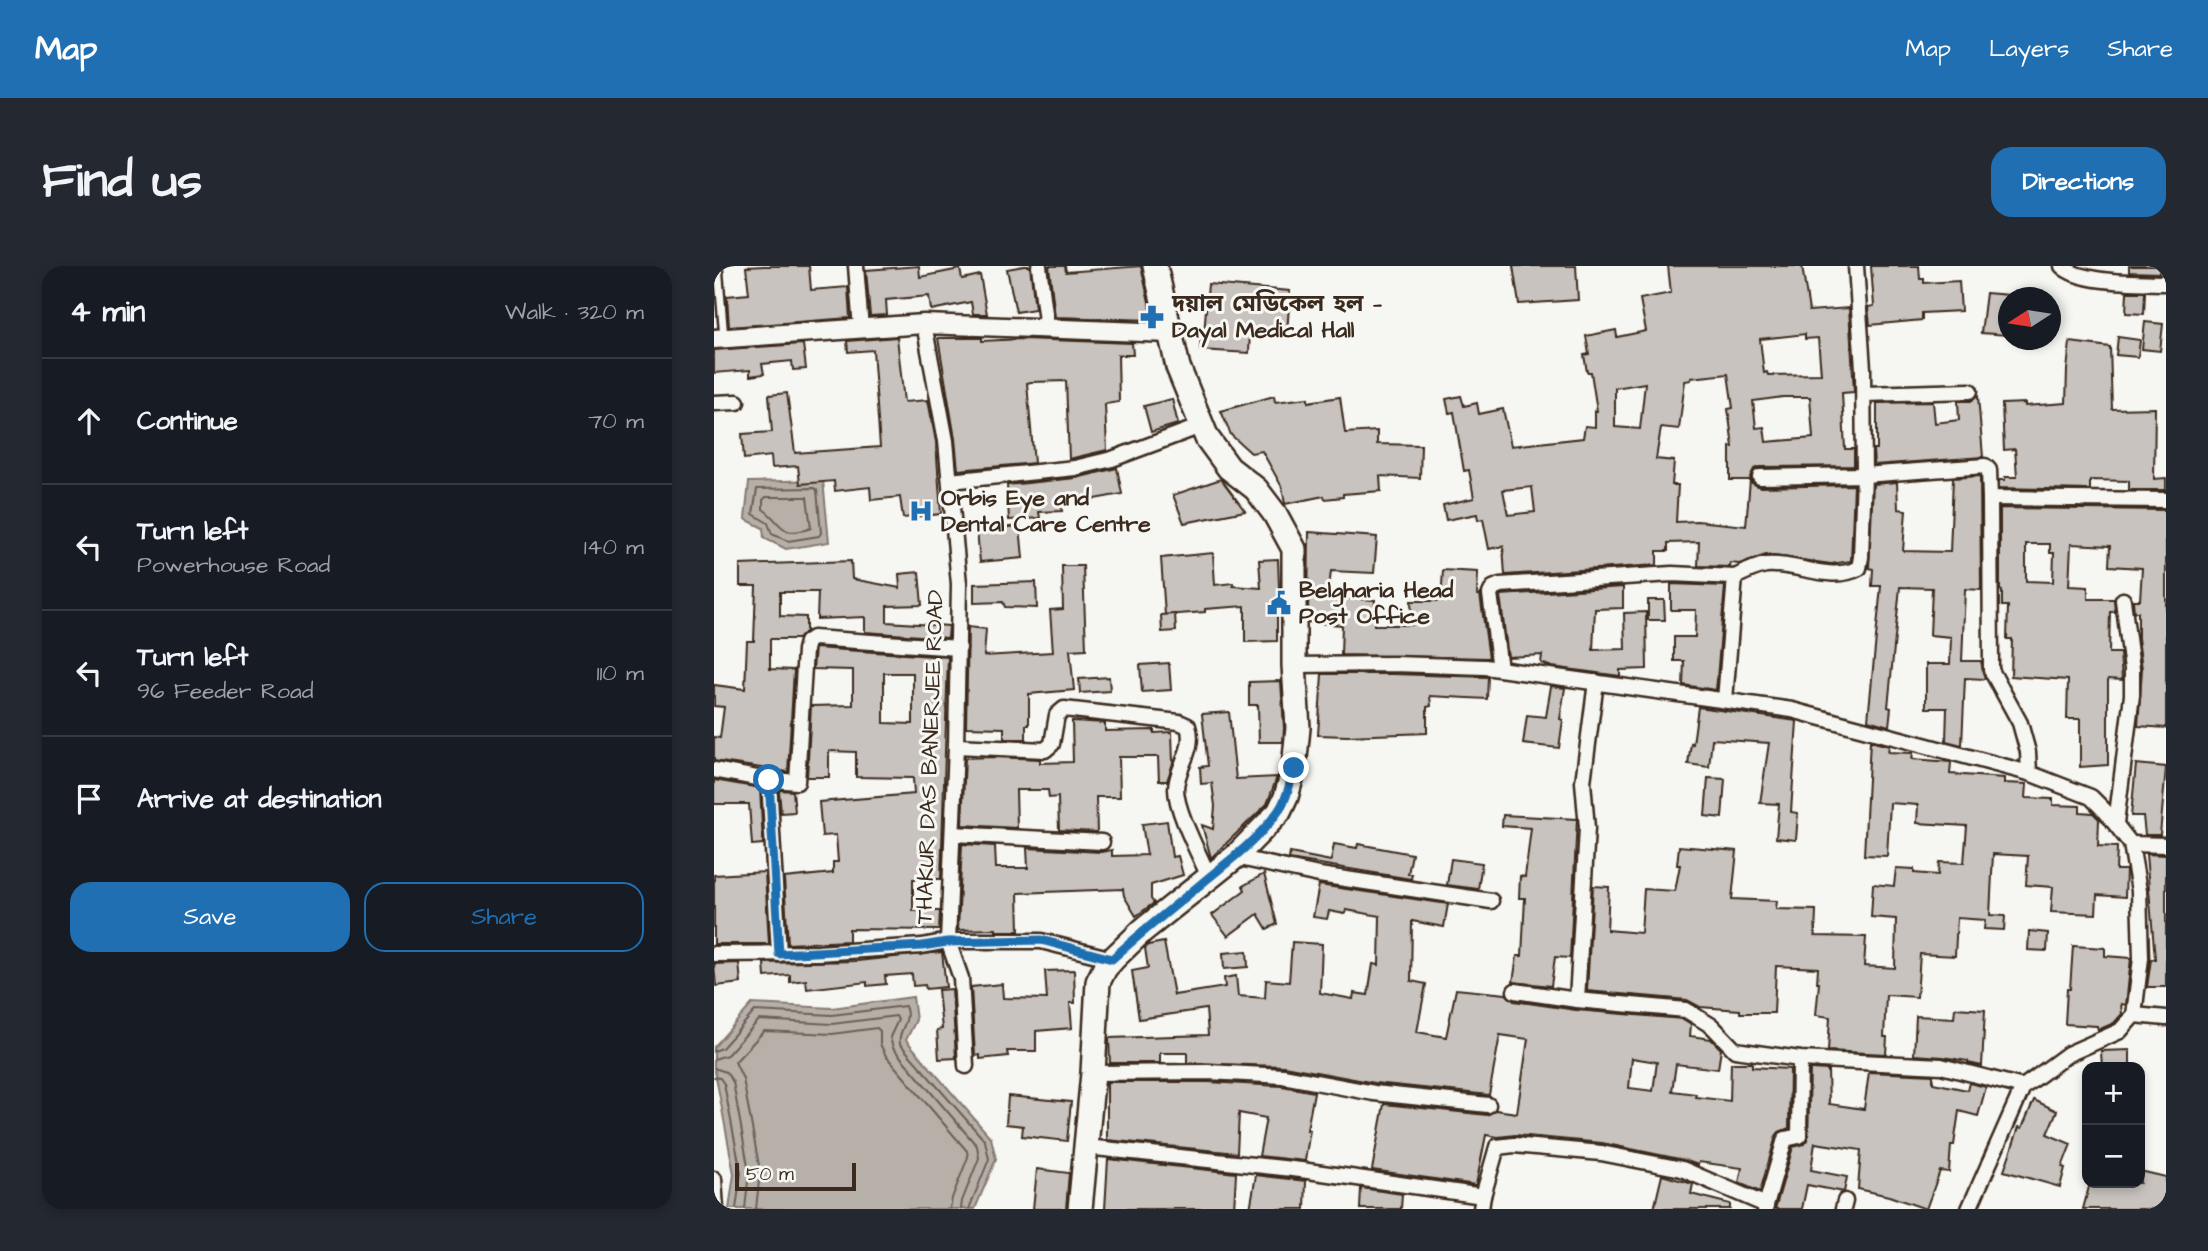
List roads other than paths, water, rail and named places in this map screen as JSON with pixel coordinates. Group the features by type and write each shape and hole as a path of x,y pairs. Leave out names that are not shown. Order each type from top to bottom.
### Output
{"main road":[{"path":"1080,1209 1093,1073 1098,982 1112,959 1142,931 1236,857 1279,812 1294,768 1298,728 1294,665 1294,549 1275,514 1262,497 1229,468 1207,438 1178,367 1155,266"}],"street":[{"path":"856,266 860,329"},
{"path":"1039,266 1047,329"},
{"path":"1500,669 1490,594 1493,588 1500,585 1672,574 1735,577 1764,565 1836,573 1850,573 1859,568 1864,475 1864,394 1856,266"},
{"path":"2062,266 2068,272 2081,276 2166,283"},
{"path":"719,339 924,324 1170,333"},
{"name":"THAKUR DAS BANERJEE ROAD","path":"924,324 946,441 952,531 959,584 956,746 947,942"},
{"path":"1864,394 1970,391"},
{"path":"714,403 737,402"},
{"path":"950,481 1076,468 1112,459 1202,426"},
{"path":"1760,477 1864,475 1985,467 1989,470 1991,670 2021,723 2028,752 2029,772"},
{"path":"1990,498 2166,500"},
{"path":"1725,700 1735,577"},
{"path":"2116,824 2132,695 2132,669 2123,600"},
{"path":"714,770 794,783 799,779 805,650 807,642 813,638 959,648"},
{"path":"1294,665 1394,664 1500,669 1792,710 2029,772 2091,797 2130,844 2139,891 2141,957 2134,1015 2120,1031 2068,1054 2023,1087 1969,1209"},
{"path":"1577,999 1587,828 1583,782 1596,682"},
{"path":"956,746 1045,750 1052,744 1057,715 1064,709 1179,722 1188,726 1192,737 1176,788 1182,814 1209,877"},
{"path":"769,780 779,954"},
{"path":"953,834 1102,842"},
{"path":"2130,844 2166,845"},
{"path":"1236,857 1319,875 1491,901"},
{"path":"714,954 779,954 922,946 947,942 1041,940 1112,959"},
{"path":"947,942 961,978 966,1066"},
{"path":"1515,991 1686,1010 1712,1026 1735,1050 1800,1059 1941,1066 2023,1087"},
{"path":"2134,1015 2166,1018"},
{"path":"1086,1147 1301,1170 1482,1203 1497,1147 1514,1145 1601,1153 1682,1169 1766,1207 1785,1139 1799,1136 1800,1059"},
{"path":"1093,1073 1208,1072 1283,1076 1374,1093 1488,1105"},
{"path":"714,1179 716,1209"}],"lane":[{"path":"718,266 719,339"}],"water":[{"path":"823,480 829,542 786,549 764,538 763,528 745,519 749,482"},
{"path":"913,997 916,1020 906,1040 991,1138 996,1159 975,1209 729,1209 734,1174 714,1066 714,1047 752,1004 832,1008"}],"place":[{"name":"দয়াল মেডিকেল হল — Dayal Medical Hall","path":"1152,317"},
{"name":"Orbis Eye and Dental Care Centre","path":"921,511"},
{"name":"Belgharia Head Post Office","path":"1279,603"}]}
